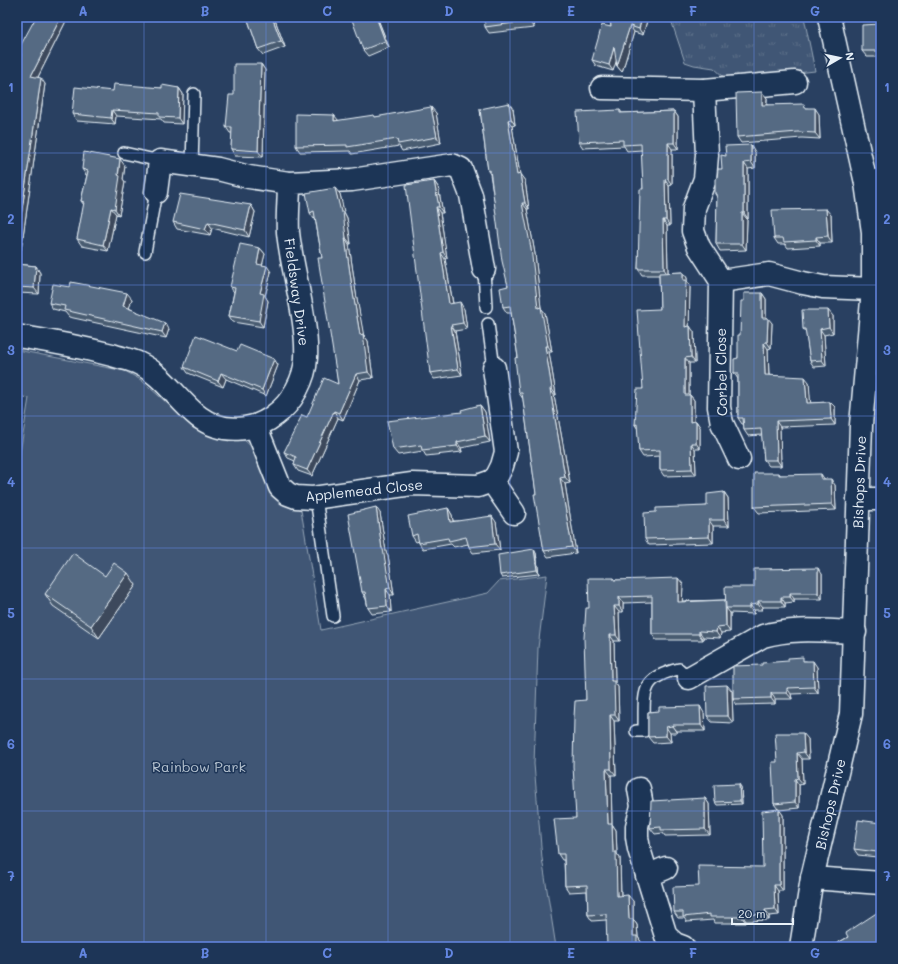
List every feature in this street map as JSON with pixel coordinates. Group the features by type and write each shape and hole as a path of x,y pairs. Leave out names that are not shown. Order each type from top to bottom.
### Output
{"street":[{"name":"Bishops Drive","path":"801,947 812,878 851,714 861,425 873,289 874,181 829,17"},
{"path":"602,88 704,90 795,82"},
{"path":"704,90 707,155 705,179 694,208 693,230 699,248 721,281 770,274 823,287 873,289"},
{"path":"156,192 160,161 289,184 352,180 444,165 456,167 461,169 470,196 484,269"},
{"name":"Fieldsway Drive","path":"17,336 82,347 137,362 152,371 199,417 223,427 238,429 256,427 267,421 284,409 302,378 306,359 305,336 288,232 289,184"},
{"name":"Corbel Close","path":"721,281 719,407 722,423 739,459"},
{"path":"494,368 506,452 502,466 492,481 514,513"},
{"name":"Applemead Close","path":"256,427 280,488 288,494 296,497 316,498 412,484 478,486 492,481"},
{"path":"858,499 881,499"},
{"path":"689,678 763,636 774,633 804,631 855,632"},
{"path":"639,789 642,806 637,837 657,872 666,936 675,944 683,947"},
{"path":"812,878 881,884"}],"lane":[{"path":"192,166 194,94"},
{"path":"124,153 160,161"},
{"path":"145,252 156,192"},
{"path":"484,269 486,307"},
{"path":"488,324 494,368"},
{"path":"316,498 333,616"},
{"path":"636,731 644,731 646,689 651,680 660,674 679,669 689,678"}],"green space":[{"path":"670,17 804,17 815,71 744,79 725,78 714,68 685,62"},
{"name":"Rainbow Park","path":"17,350 125,371 141,380 193,428 218,438 244,440 253,448 265,479 272,492 281,502 301,510 321,630 488,593 499,581 547,575 538,648 534,764 542,858 556,947 17,947 17,471 29,398 17,396"}],"building":[{"path":"36,17 61,17 31,76 41,78 17,244 17,83 21,54 17,52"},
{"path":"247,17 272,17 281,41 258,49"},
{"path":"351,17 376,17 385,41 363,50"},
{"path":"484,17 529,17 529,21 485,27"},
{"path":"610,17 642,17 639,29 630,26 617,66 614,47 609,65 592,60 602,25 611,27"},
{"path":"881,24 881,51 862,51 862,25"},
{"path":"234,64 261,64 258,151 231,149 232,127 226,127 229,95 234,95"},
{"path":"114,84 162,88 162,85 179,88 178,118 159,117 159,113 112,110 111,118 72,114 75,87 113,91"},
{"path":"762,92 762,105 804,104 805,108 815,108 815,133 798,132 737,137 736,93"},
{"path":"509,103 511,119 508,120 517,175 520,174 525,203 522,203 531,248 538,308 541,307 548,346 545,346 552,389 550,389 565,477 560,478 572,547 544,551 534,494 536,494 522,393 519,393 515,358 518,357 510,306 503,307 500,288 508,286 502,261 480,109"},
{"path":"431,107 437,137 398,144 397,139 347,147 347,145 296,146 296,114 334,115 334,121 374,115 375,117"},
{"path":"620,110 620,113 674,111 674,143 668,143 668,179 665,180 666,220 663,220 664,269 638,269 640,189 643,189 641,144 623,145 623,140 579,142 577,112"},
{"path":"751,145 751,162 744,163 744,213 742,213 742,244 716,244 717,194 715,194 715,179 717,178 718,169 722,169 721,155 726,156 725,146"},
{"path":"84,152 120,159 118,175 120,176 115,209 111,208 103,245 77,239 84,202 81,201 88,171 82,169"},
{"path":"434,181 439,207 436,207 449,304 460,302 463,323 451,325 458,369 430,373 406,185"},
{"path":"335,188 341,212 343,212 352,287 360,335 363,334 368,372 356,374 339,413 334,411 307,470 294,465 296,457 284,452 302,415 307,417 324,378 338,384 318,258 322,258 314,211 310,213 306,193"},
{"path":"180,194 251,205 245,230 208,222 205,229 173,222"},
{"path":"826,209 828,236 816,237 816,240 784,242 783,238 774,238 772,210"},
{"path":"240,244 260,248 257,264 267,266 260,293 264,294 259,321 229,316 235,288 230,287"},
{"path":"17,264 36,266 34,288 17,287"},
{"path":"683,272 683,280 686,280 685,327 690,326 691,357 685,358 685,395 690,395 690,422 696,421 696,443 691,443 692,469 660,470 660,450 639,451 637,424 635,425 637,389 643,389 637,310 660,309 659,273"},
{"path":"71,282 127,293 123,306 165,323 162,332 64,310 65,306 49,303 53,284 70,287"},
{"path":"744,293 762,293 762,318 768,318 767,342 764,343 765,375 805,377 807,403 830,402 831,419 776,421 777,460 764,460 761,429 744,430 743,418 738,418 738,373 734,373 734,359 738,358 738,335 740,335 741,301 744,301"},
{"path":"802,310 828,310 829,327 820,329 822,360 810,361 805,329 803,329"},
{"path":"196,335 237,351 240,345 274,359 262,390 221,373 218,381 184,367"},
{"path":"480,405 485,436 457,442 457,446 422,450 421,445 393,449 387,421 462,412 461,410"},
{"path":"754,473 779,473 779,475 821,474 821,479 831,479 832,504 754,507"},
{"path":"724,492 724,520 709,520 709,537 645,539 644,513 656,512 656,508 707,506 707,494"},
{"path":"376,507 382,549 390,588 386,589 387,606 368,608 365,592 362,592 348,514"},
{"path":"448,508 450,522 492,516 495,544 469,547 466,537 449,541 448,538 419,543 417,534 412,536 408,516"},
{"path":"534,549 537,570 500,575 498,555"},
{"path":"73,553 105,576 114,563 128,573 91,626 45,594"},
{"path":"818,568 818,593 790,593 790,597 781,597 781,601 758,601 758,604 750,605 750,608 726,608 725,587 754,587 754,569"},
{"path":"588,578 614,578 614,580 678,578 678,602 725,600 726,626 717,627 716,632 699,631 699,634 652,634 652,596 619,597 619,606 614,606 616,635 610,635 611,681 614,681 615,715 610,715 611,769 606,769 608,824 612,824 613,852 616,852 617,896 628,895 629,919 633,919 633,936 637,936 637,947 607,947 606,914 588,915 587,885 565,886 564,854 558,854 554,819 576,818 573,766 574,717 575,701 586,700 584,638 586,608 589,608"},
{"path":"803,657 803,661 813,661 814,687 787,688 787,693 771,693 771,698 733,699 733,666 762,665 762,663 788,661 788,658"},
{"path":"727,685 728,716 707,716 706,686"},
{"path":"700,706 701,725 672,725 666,727 666,736 648,737 648,712 659,711 659,707"},
{"path":"775,733 803,733 804,752 797,753 798,778 795,779 795,802 774,804 772,762 777,762"},
{"path":"739,784 740,801 715,802 714,785"},
{"path":"705,798 705,829 661,830 661,827 650,828 651,801"},
{"path":"779,809 779,885 774,885 775,909 765,910 765,914 742,915 742,917 710,917 710,914 683,917 683,912 674,912 673,887 699,886 698,866 763,867 762,811"},
{"path":"858,820 881,823 881,859 877,858 877,852 854,849"},
{"path":"881,910 881,944 876,947 831,947 848,937 846,933"}]}
